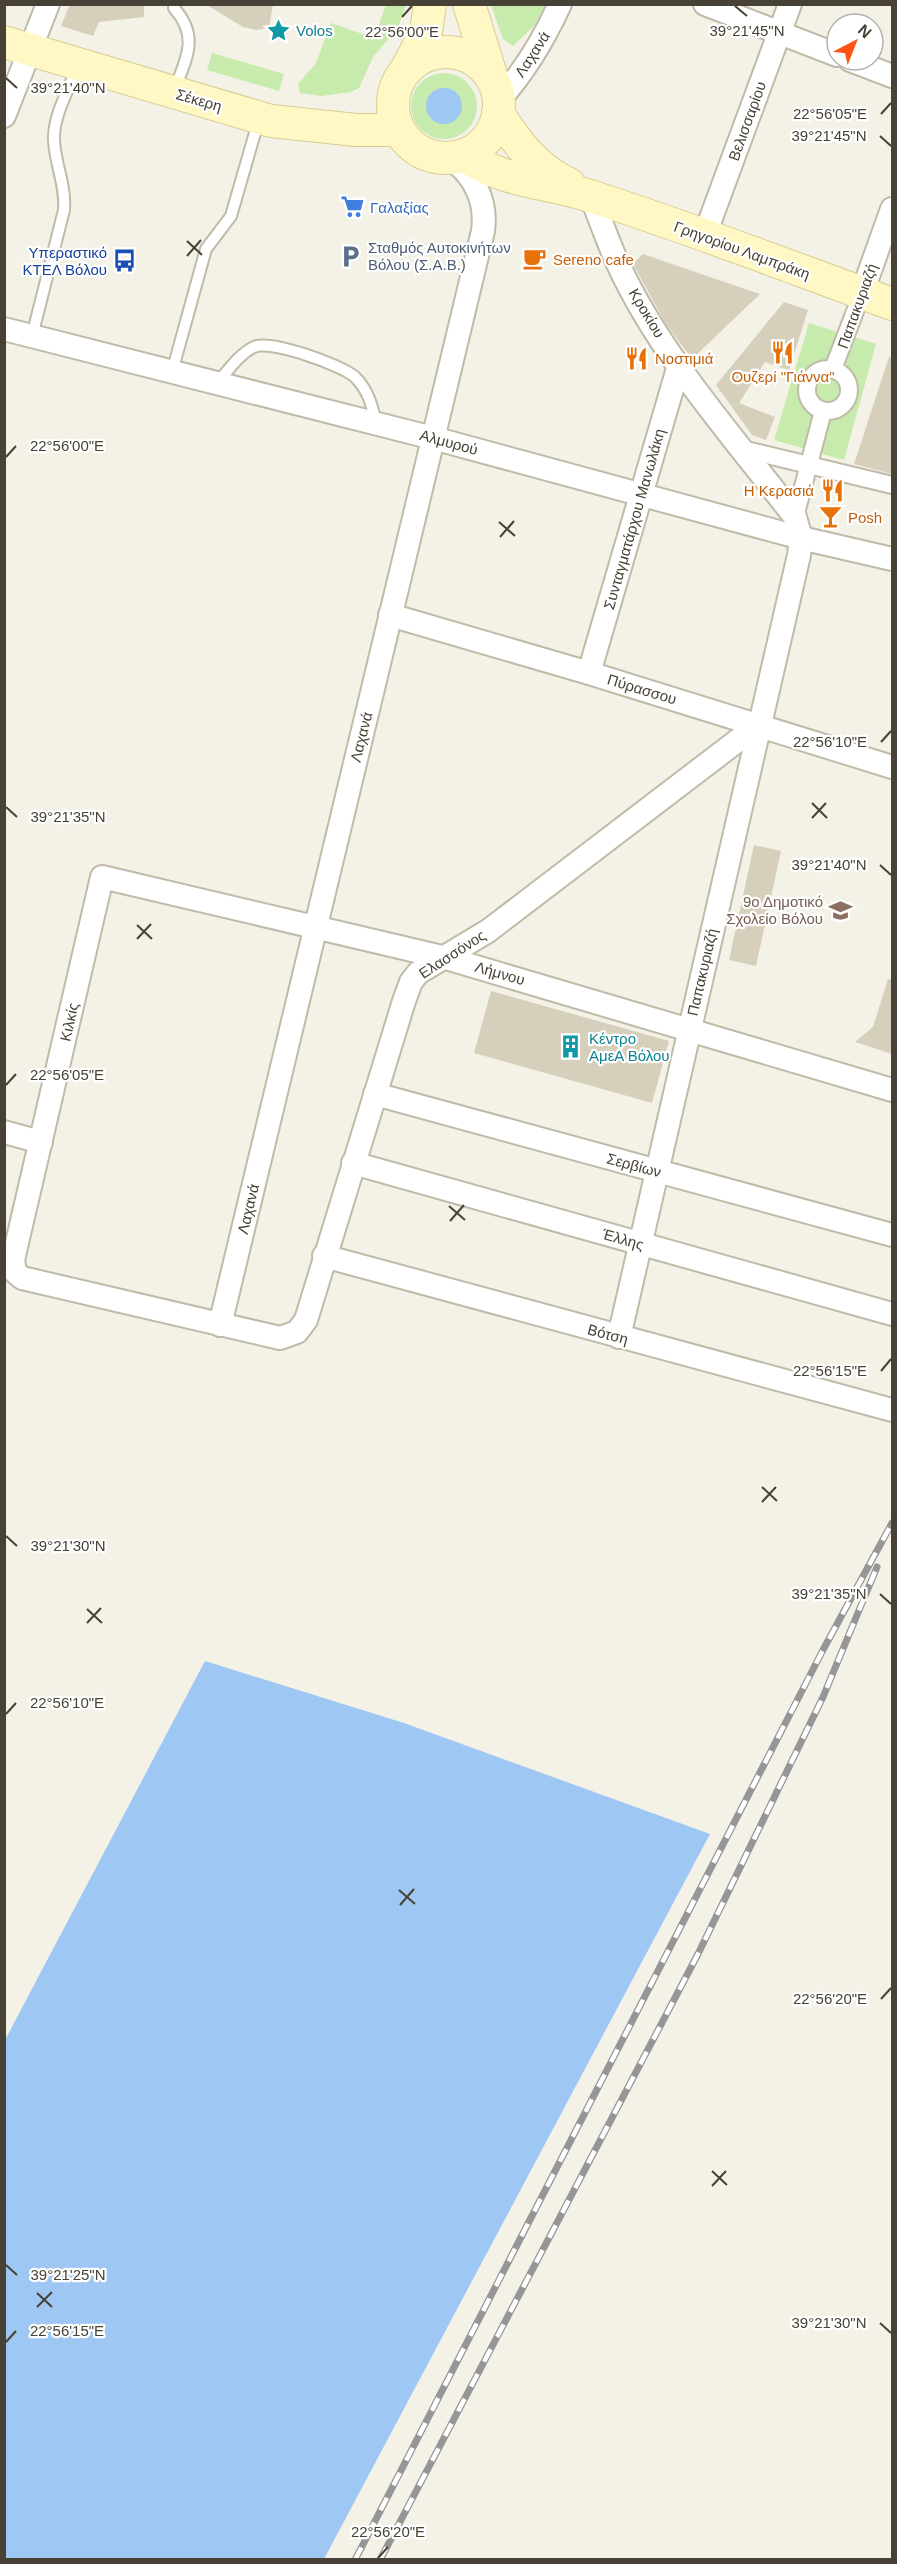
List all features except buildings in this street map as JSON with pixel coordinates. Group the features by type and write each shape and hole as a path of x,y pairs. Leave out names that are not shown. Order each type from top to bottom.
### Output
{"main road":[{"path":"406,70 418,60 429,55 452,52 475,61 497,98 489,136 481,145 457,157 438,158 416,149 399,130 394,116 393,100 397,84 426,32 430,4"},
{"name":"Γρηγορίου Λαμπράκη","path":"469,4 497,98 520,146 537,165 551,176 591,196 892,304"},
{"name":"Σέκερη","path":"16,46 259,118 297,125 399,130"},
{"name":"Γρηγορίου Λαμπράκη","path":"457,157 531,184 591,196"}],"street":[{"path":"4,116 16,46 48,4"},
{"name":"Λαχανά","path":"497,98 526,65 549,29 560,4"},
{"path":"705,4 825,50"},
{"name":"Βελισσαρίου","path":"704,237 790,4"},
{"name":"Λαχανά","path":"220,1325 484,223 474,181 457,157"},
{"name":"Κροκίου","path":"591,196 618,265 644,311 679,365 798,527"},
{"name":"Παπακυριαζή","path":"833,369 892,209"},
{"name":"Αλμυρού","path":"4,329 376,423 641,495 798,527 892,559"},
{"name":"Συνταγματάρχου Μανωλάκη","path":"589,673 679,365"},
{"path":"833,369 847,379 849,395 839,408 823,411 810,401 807,385 817,371 833,369"},
{"name":"Παπακυριαζή","path":"618,1337 758,724 799,555 798,527 823,411"},
{"path":"742,449 892,485"},
{"name":"Πύρασσου","path":"390,615 758,724 892,767"},
{"name":"Ελασσόνος","path":"220,1325 280,1338 297,1332 306,1320 411,982 418,973 488,931 758,724"},
{"name":"Λήμνου","path":"102,877 446,958 689,1028 892,1090"},
{"name":"Κιλκίς","path":"102,877 13,1260 15,1272 22,1278 220,1325"},
{"name":"Σερβίων","path":"375,1094 892,1235"},
{"path":"4,1132 41,1142"},
{"name":"Έλλης","path":"353,1163 892,1314"},
{"name":"Βότση","path":"324,1256 892,1410"}],"lane":[{"path":"173,93 186,56 189,39 187,27 174,8"},
{"path":"32,336 64,210 65,193 54,134 78,65"},
{"path":"172,372 206,249 231,216 259,118"},
{"path":"218,383 244,353 256,345 274,346 341,368 355,377 367,392 376,423"}],"green space":[{"path":"491,4 546,5 535,25 513,46 503,39"},
{"path":"386,5 406,5 398,27 373,57 359,88 351,92 321,96 300,93 298,84 316,63 331,23 374,38"},
{"path":"212,53 284,74 279,91 207,70"},
{"path":"444,73 457,76 467,83 474,93 477,106 474,119 467,129 457,136 444,139 431,136 421,129 414,119 411,106 414,93 421,83 431,76"},
{"path":"809,323 876,344 844,460 774,440"}],"water":[{"path":"444,88 457,93 462,106 457,119 444,124 431,119 426,106 431,93"},
{"path":"205,1661 404,1723 710,1834 324,2559 5,2559 5,2040"}],"railway":[{"path":"355,2560 824,1648 892,1523"},
{"path":"380,2560 698,1954 823,1697 877,1567"}],"place":[{"name":"Volos","path":"278,30"},
{"name":"Γαλαξίας","path":"352,207"},
{"name":"Σταθμός Αυτοκινήτων Βόλου (Σ.Α.Β.)","path":"350,256"},
{"name":"Sereno cafe","path":"535,259"},
{"name":"Υπεραστικό ΚΤΕΛ Βόλου","path":"125,261"},
{"name":"Ουζερί \"Γιάννα\"","path":"783,352"},
{"name":"Νοστιμιά","path":"637,358"},
{"name":"Η Κερασιά","path":"832,490"},
{"name":"Posh","path":"830,517"},
{"name":"9ο Δημοτικό Σχολείο Βόλου","path":"841,910"},
{"name":"Κέντρο ΑμεΑ Βόλου","path":"571,1047"}]}
